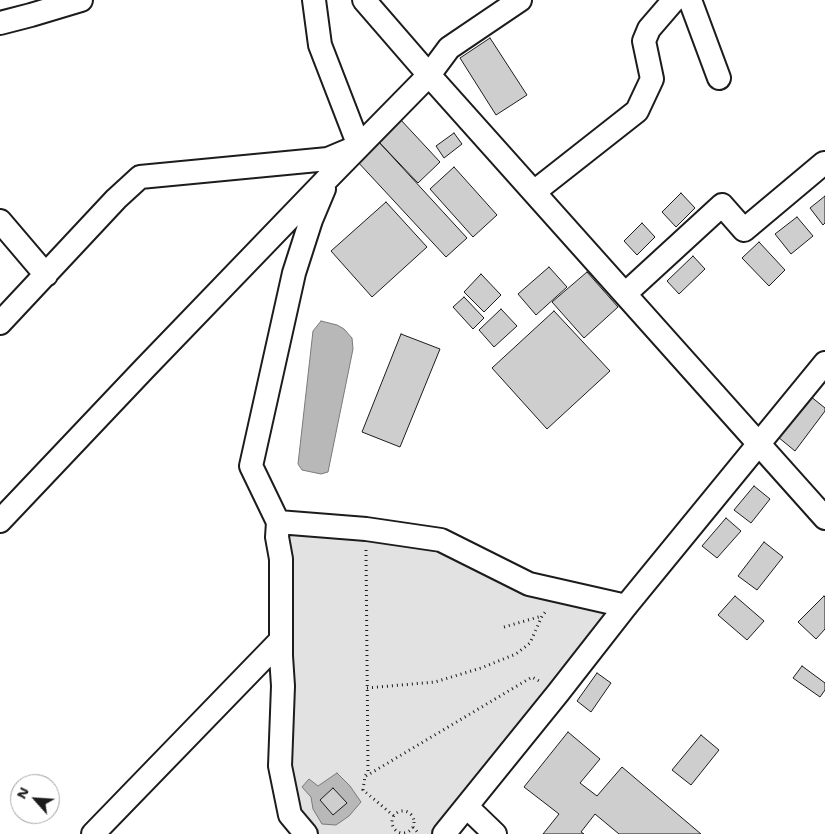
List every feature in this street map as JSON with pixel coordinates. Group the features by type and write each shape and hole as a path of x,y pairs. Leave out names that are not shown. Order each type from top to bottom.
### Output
{"street":[{"path":"0,23 81,0"},
{"path":"314,0 320,45 359,146"},
{"path":"364,0 825,518"},
{"path":"0,521 429,75 449,48 520,0"},
{"path":"534,192 637,111 652,79 644,41 649,29 674,0"},
{"path":"690,0 719,78"},
{"path":"0,323 116,198 140,177 328,159 359,146"},
{"path":"624,294 722,205 744,230 824,163 825,165"},
{"path":"306,834 290,815 280,766 283,686 281,559 277,537 278,522 251,466 294,273 311,220 329,177"},
{"path":"0,221 46,274"},
{"path":"444,834 626,606 825,363"},
{"path":"278,522 366,529 441,540 529,584 626,606"},
{"path":"93,834 281,640"},
{"path":"467,807 495,834"}],"path":[{"path":"366,529 368,771 365,776 363,790 394,816"},
{"path":"367,688 435,682 481,668 516,654 530,643 542,616 565,592"},
{"path":"504,627 542,616"},
{"path":"365,776 532,677 558,693"},
{"path":"400,812 407,812 412,817 414,824 412,827 404,833 398,831 393,826 394,816 400,812"},
{"path":"412,827 419,834"}],"shaded area":[{"path":"321,321 344,329 352,338 353,349 328,472 321,474 302,470 298,464 313,331"},
{"path":"282,526 441,544 612,609 433,834 317,834 300,820 287,771"},
{"path":"337,773 350,786 361,802 349,816 336,825 322,824 313,809 311,797 302,787 309,779 318,786"}],"building":[{"path":"490,38 527,95 496,115 460,58"},
{"path":"400,119 440,162 418,183 377,140"},
{"path":"454,133 462,144 444,158 436,146"},
{"path":"377,140 467,238 446,257 356,160"},
{"path":"454,167 497,215 473,237 430,189"},
{"path":"681,193 695,208 676,227 662,212"},
{"path":"825,196 825,223 823,225 810,208"},
{"path":"386,202 427,247 372,297 331,251"},
{"path":"797,217 813,236 791,254 775,234"},
{"path":"642,223 655,237 637,255 624,241"},
{"path":"759,242 785,270 769,286 742,258"},
{"path":"693,256 705,269 679,294 667,281"},
{"path":"549,267 567,287 536,315 518,294"},
{"path":"587,272 618,307 584,338 552,302"},
{"path":"481,274 501,295 484,312 464,292"},
{"path":"464,297 484,318 473,329 453,307"},
{"path":"501,309 517,326 494,347 479,330"},
{"path":"554,311 610,371 547,429 492,368"},
{"path":"401,334 440,349 400,447 362,432"},
{"path":"810,396 825,408 825,411 795,451 778,437"},
{"path":"754,486 770,499 751,523 734,510"},
{"path":"726,518 741,531 717,558 702,546"},
{"path":"764,542 783,557 757,590 738,576"},
{"path":"735,596 764,621 747,640 718,615"},
{"path":"824,596 825,629 816,639 798,622"},
{"path":"802,666 825,683 825,690 820,697 793,678"},
{"path":"597,673 611,683 591,712 577,701"},
{"path":"568,732 600,759 580,783 597,796 622,767 701,834 619,834 595,814 581,832 584,834 543,834 559,814 524,787"},
{"path":"701,735 719,750 691,785 672,770"},
{"path":"333,788 347,803 333,815 320,800"}]}
